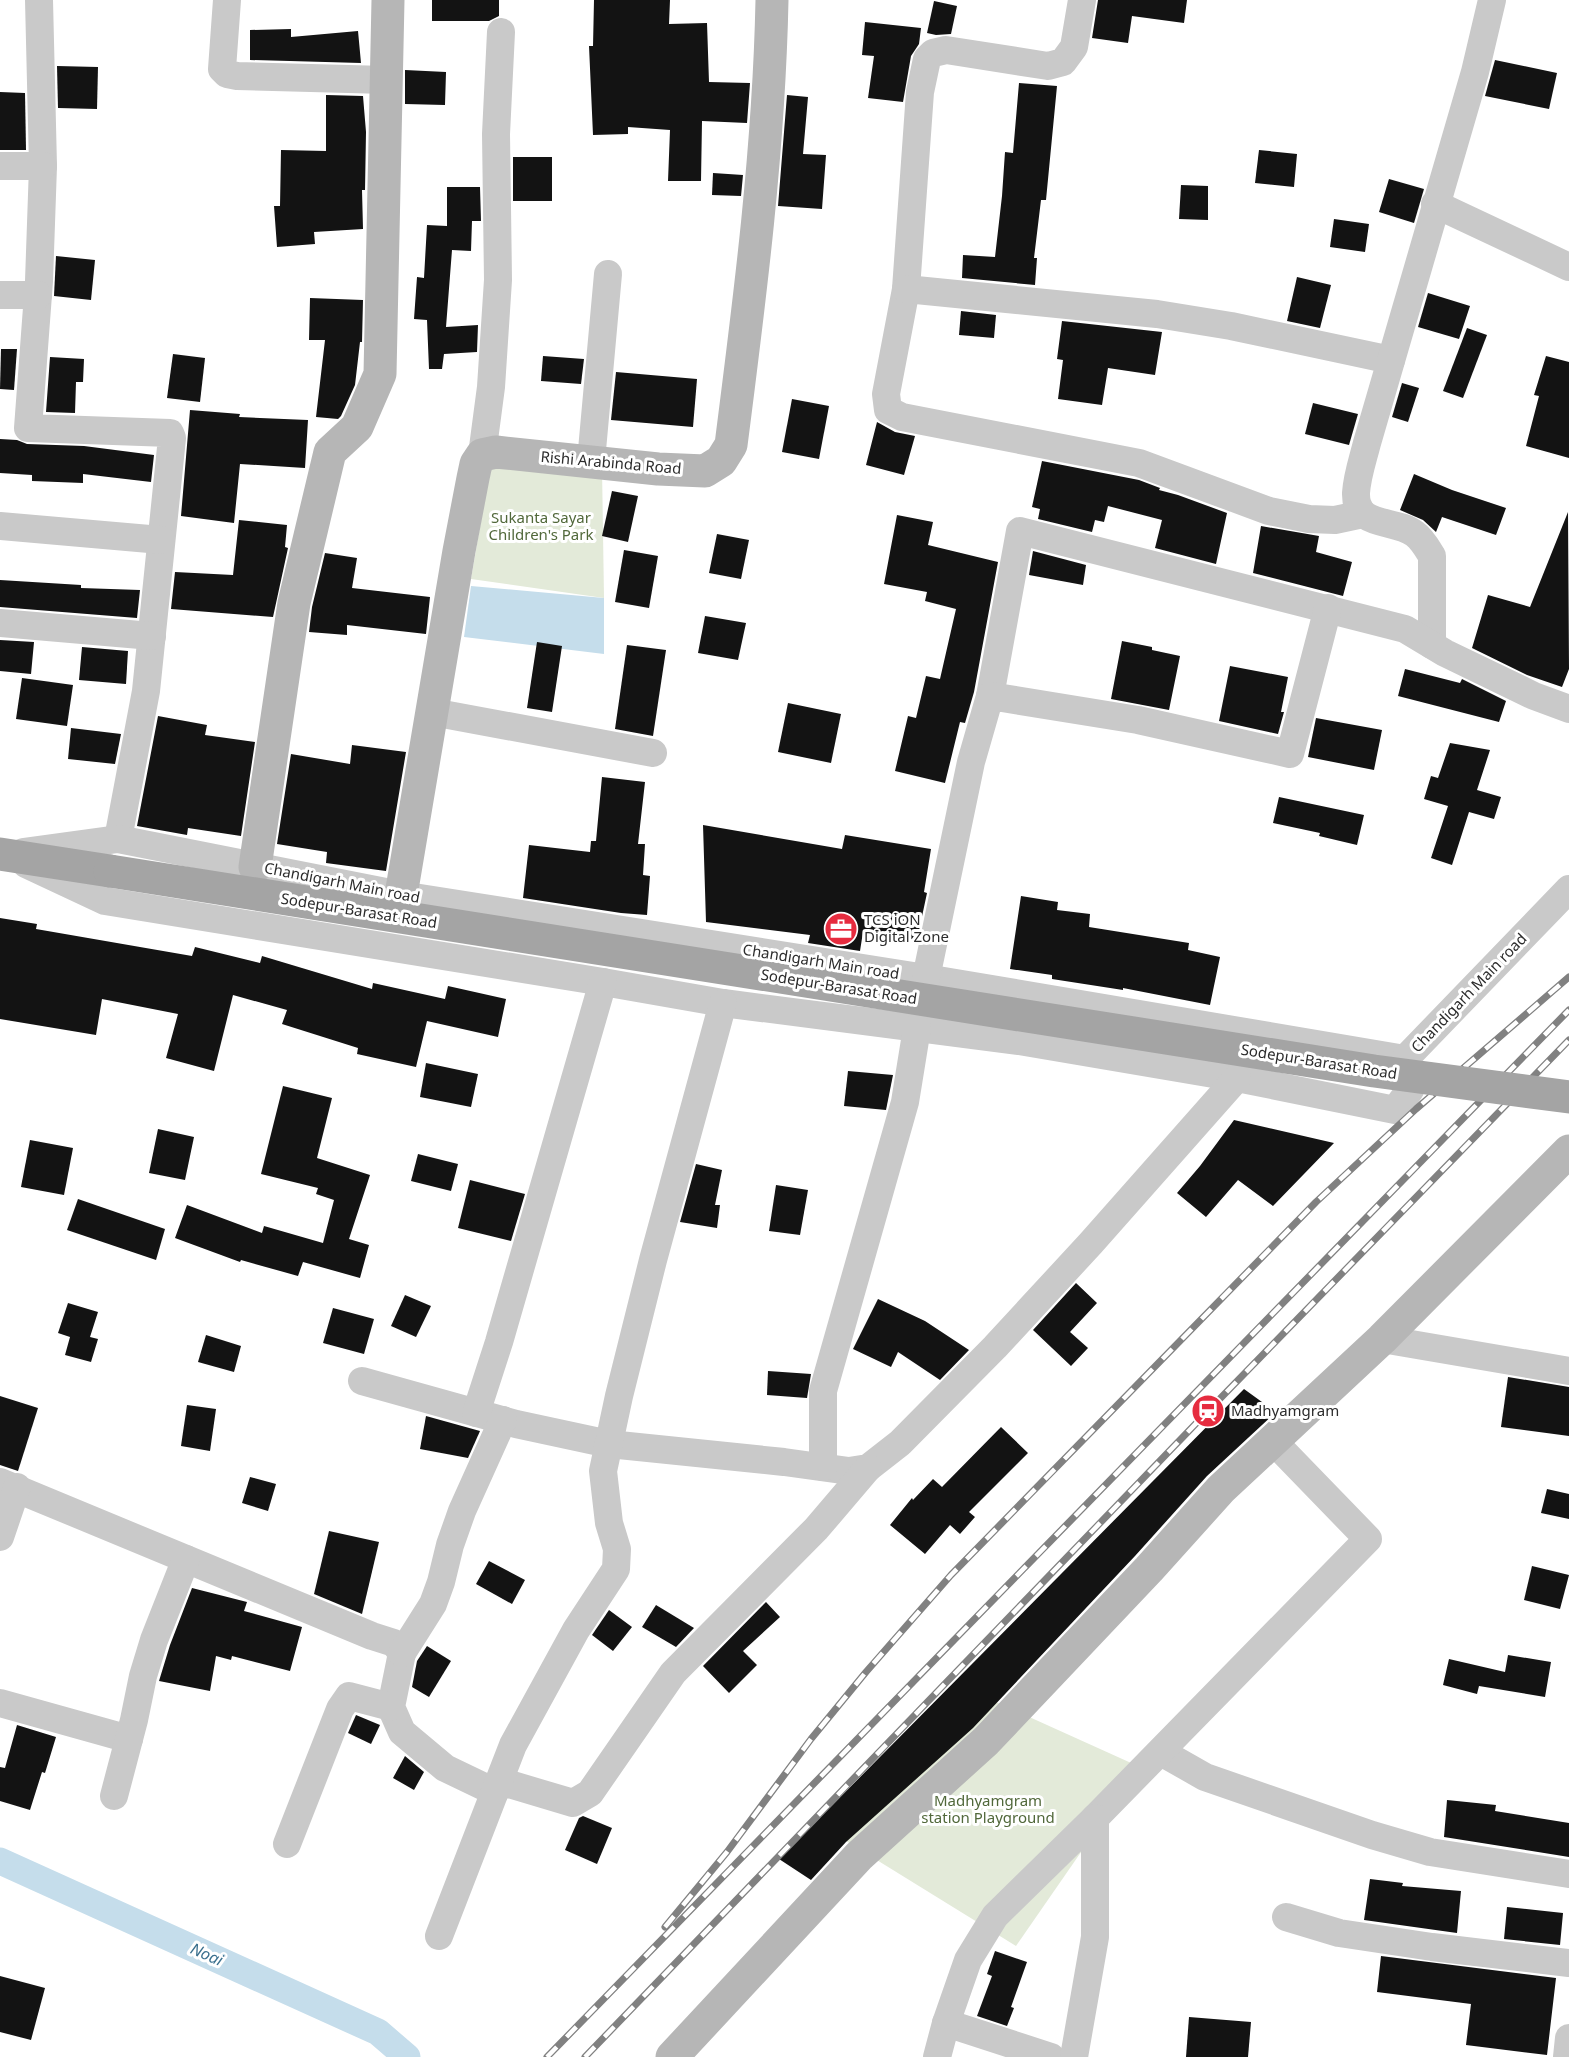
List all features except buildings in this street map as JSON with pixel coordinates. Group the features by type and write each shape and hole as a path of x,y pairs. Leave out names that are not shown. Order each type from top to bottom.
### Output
{"main road":[{"name":"Sodepur-Barasat Road","path":"3,854 1362,1069 1569,1097"}],"street":[{"path":"39,0 43,166 38,295 28,428 170,433 172,438 146,691 118,839"},
{"path":"226,0 222,69 227,74 386,80"},
{"path":"255,867 294,603 330,452 357,427 380,374 388,0"},
{"name":"Rishi Arabinda Road","path":"482,455 496,452 658,469 705,471 721,460 731,445 753,276 770,78 772,0"},
{"path":"1082,0 1074,47 1063,62 1048,66 946,50 933,53 927,59 920,92 906,289 886,394 888,410 902,417 1139,463 1269,511 1309,519 1335,520 1363,514"},
{"path":"1432,645 1432,556 1414,533 1401,526 1376,522 1363,514 1356,494 1391,360 1475,72 1492,0"},
{"path":"401,895 472,478 476,464 482,455 491,387 498,280 496,134 501,32"},
{"path":"0,166 43,166"},
{"path":"1435,204 1569,267"},
{"path":"591,461 608,274"},
{"path":"906,289 1157,314 1231,326 1391,360"},
{"path":"0,296 38,295"},
{"path":"0,526 161,540"},
{"path":"926,978 972,762 990,696 1020,531 1405,629 1445,653 1534,696 1569,709"},
{"path":"990,696 1138,720 1290,753 1328,609"},
{"path":"0,623 152,636"},
{"path":"432,712 653,753"},
{"name":"Chandigarh Main road","path":"3,854 118,839 401,895 926,978 1405,1059 1569,890"},
{"path":"3,854 105,901 723,1003 1019,1041 1237,1078 1395,1110 1410,1090 1405,1059"},
{"path":"603,982 499,1342 490,1417 450,1545 441,1582 432,1604 402,1653 391,1707 402,1732 446,1768 497,1786 573,1803 590,1793 673,1673 816,1529 868,1468 900,1443 995,1347 1091,1243 1237,1078"},
{"path":"439,1936 513,1745 576,1630 616,1569 617,1549 609,1522 603,1471 653,1260 723,1003"},
{"path":"823,1467 823,1391 905,1102 917,1028"},
{"path":"672,2057 859,1856 986,1741 1149,1569 1221,1489 1382,1339 1569,1151"},
{"path":"1382,1339 1569,1371"},
{"path":"362,1381 490,1417 609,1444 849,1471 868,1468"},
{"path":"937,2057 968,1960 995,1916 1161,1752 1368,1539 1273,1440"},
{"path":"0,1537 8,1485 372,1636 394,1643 402,1653"},
{"path":"114,1796 151,1649 186,1559"},
{"path":"287,1844 340,1708 349,1696 391,1707"},
{"path":"0,1703 129,1739"},
{"path":"1161,1752 1204,1777 1372,1835 1430,1852 1569,1874"},
{"path":"1074,2057 1095,1937 1095,1818"},
{"path":"1286,1917 1340,1933 1432,1947 1569,1963"},
{"path":"946,2023 1051,2057"},
{"path":"1567,2057 1569,2038"}],"green space":[{"name":"Sukanta Sayar Children's Park","path":"491,463 602,467 604,598 471,579"},
{"name":"Madhyamgram station Playground","path":"967,1689 1140,1767 1016,1946 825,1828"}],"water":[{"path":"471,586 604,598 604,654 464,637"}],"waterway":[{"name":"Noai","path":"0,1861 378,2032 407,2057"}],"railway":[{"path":"665,1927 727,1852 811,1739 951,1575 1316,1202 1416,1109 1569,977"},
{"path":"547,2057 1569,1010"},
{"path":"585,2057 1569,1040"}],"place":[{"name":"TCS iON Digital Zone","path":"841,929"},
{"name":"Madhyamgram","path":"1208,1411"}]}
